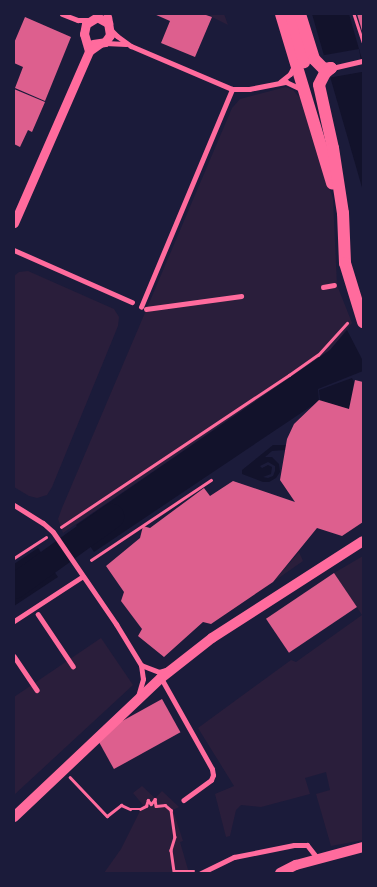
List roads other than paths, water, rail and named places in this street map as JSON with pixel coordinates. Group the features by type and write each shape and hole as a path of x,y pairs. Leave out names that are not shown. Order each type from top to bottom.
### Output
{"main road":[{"path":"281,14 303,91 343,213"},
{"path":"290,14 343,213"},
{"path":"300,14 314,59 324,69 331,68"},
{"path":"331,68 325,73 319,85 333,148 343,213 345,263 363,322"},
{"path":"14,817 133,703 173,668 212,638 363,541"},
{"path":"280,873 317,858 363,847"}],"street":[{"path":"62,14 78,20 94,17 103,19 108,22 117,36 131,46"},
{"path":"90,51 84,30 94,17"},
{"path":"14,224 90,51 109,37 108,22"},
{"path":"87,40 101,44 112,42 131,46 232,89 249,89 280,82 292,83 303,91"},
{"path":"280,82 290,74 295,61"},
{"path":"331,68 363,61"},
{"path":"141,306 232,89"},
{"path":"14,250 132,302"},
{"path":"323,287 334,285"},
{"path":"146,309 241,296"},
{"path":"14,505 43,523 53,532 116,624 141,665 144,679 141,690 133,703"},
{"path":"14,621 83,576"},
{"path":"38,614 72,666"},
{"path":"14,656 37,690"},
{"path":"141,665 159,672 173,668"},
{"path":"161,678 212,769 213,775 211,780 183,800"},
{"path":"202,872 234,856 294,845 307,845 317,858"}],"waterway":[{"path":"14,586 111,516"}]}
